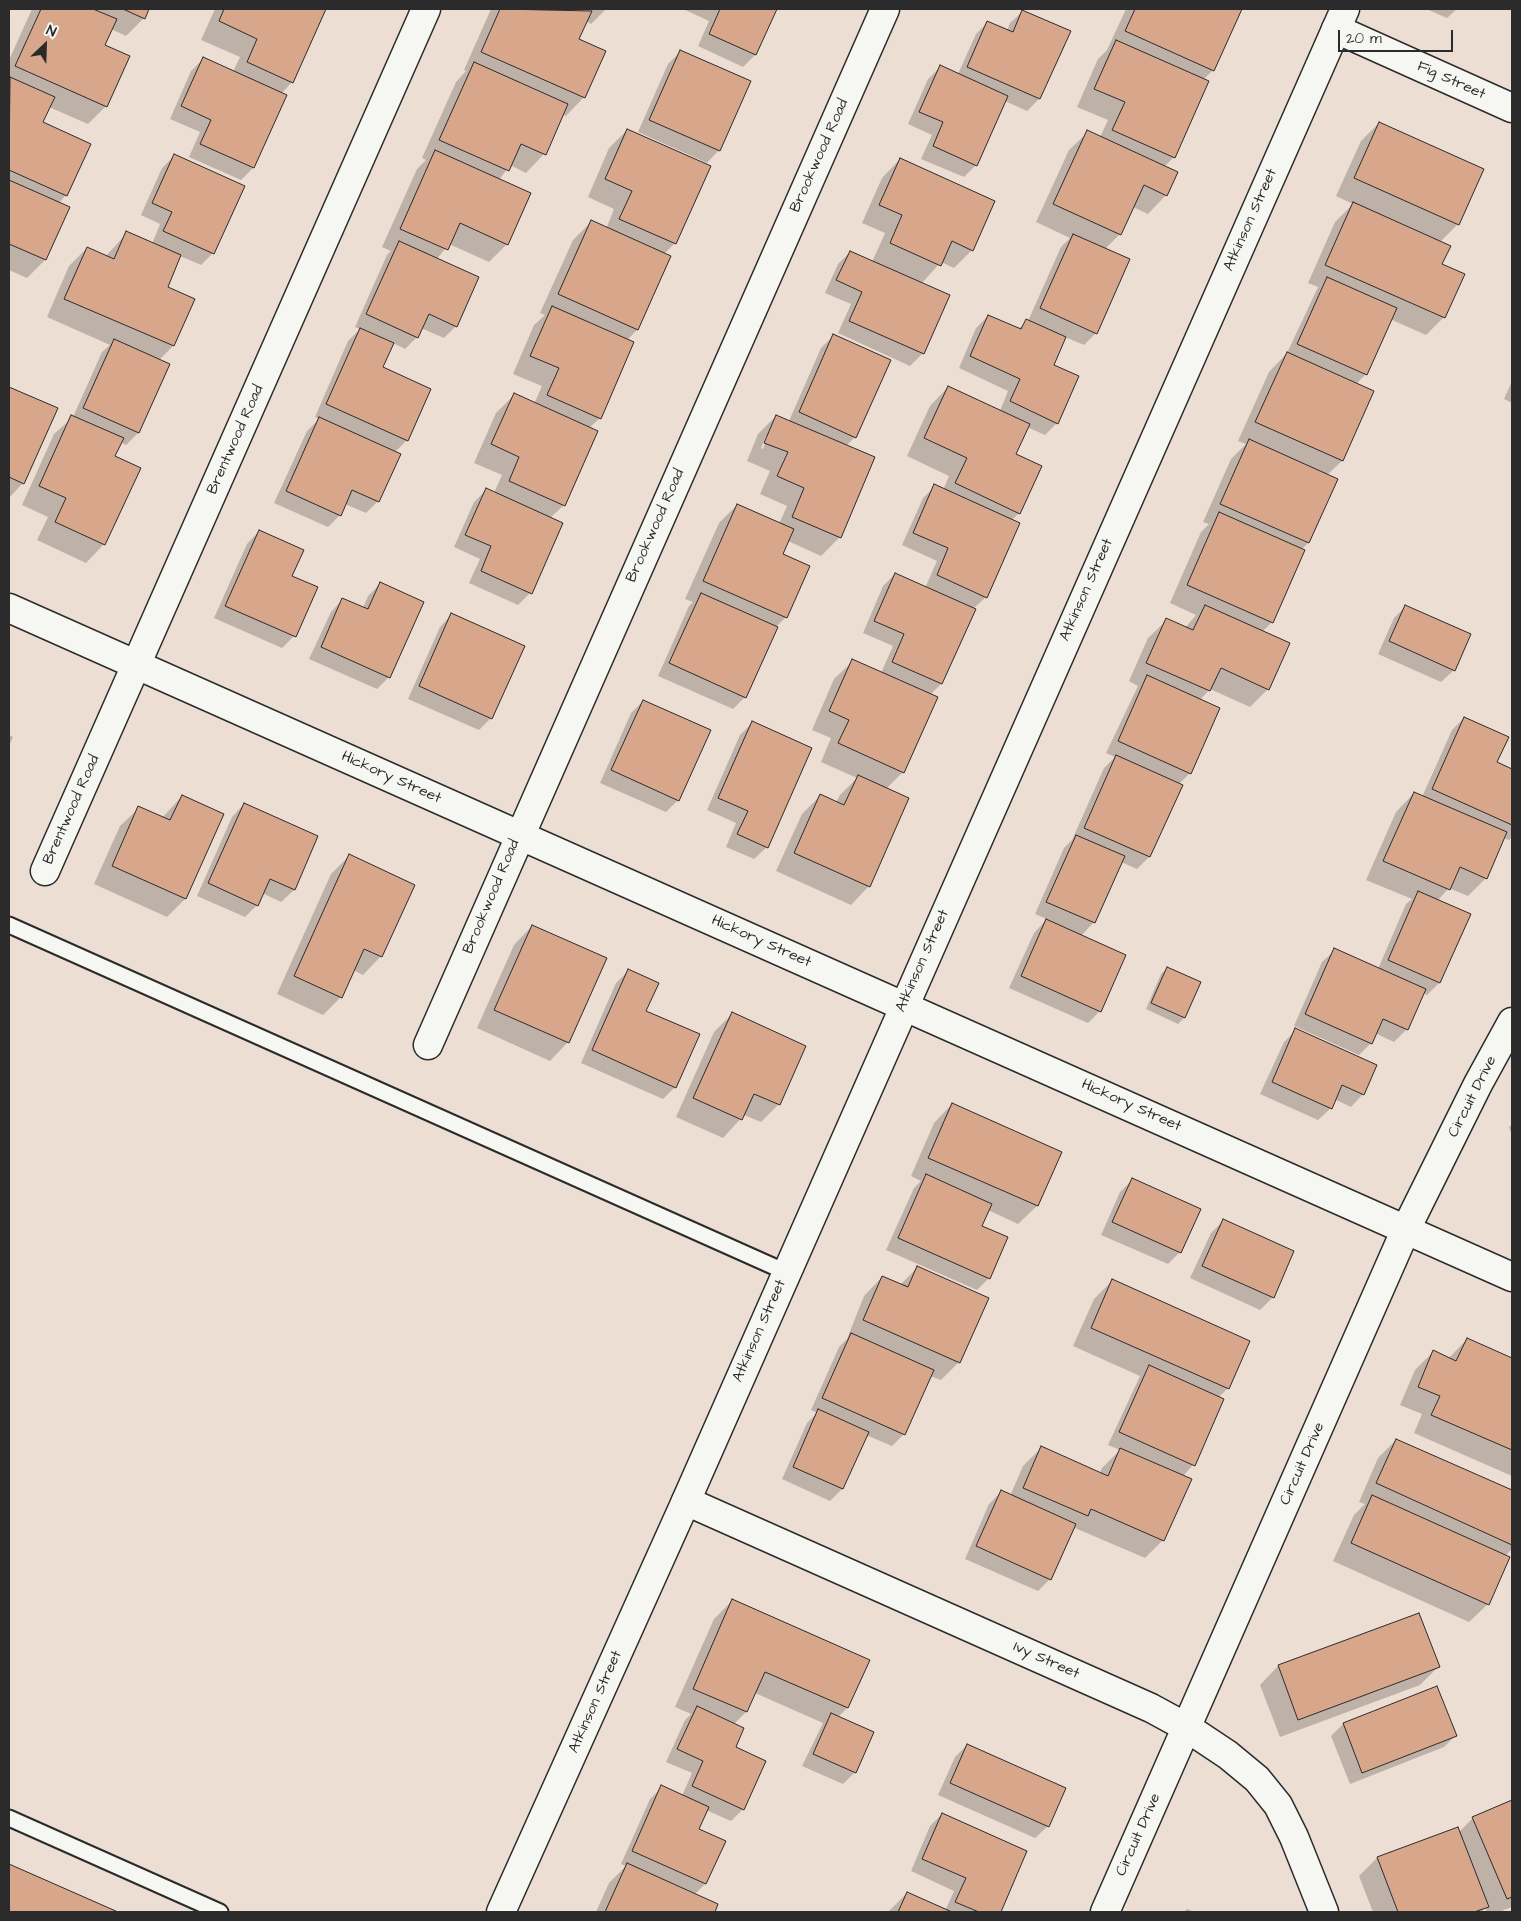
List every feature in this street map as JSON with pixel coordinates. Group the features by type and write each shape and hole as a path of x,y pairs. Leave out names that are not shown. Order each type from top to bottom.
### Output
{"street":[{"name":"Brentwood Road","path":"45,871 426,9"},
{"name":"Brookwood Road","path":"428,1045 885,9"},
{"name":"Fig Street","path":"1340,19 1512,108"},
{"name":"Atkinson Street","path":"501,1912 686,1501 903,1005 1340,19"},
{"name":"Hickory Street","path":"9,608 1512,1276"},
{"name":"Circuit Drive","path":"1105,1912 1406,1229 1478,1084 1512,1022"},
{"name":"Ivy Street","path":"686,1501 1151,1708 1186,1727 1228,1755 1257,1779 1278,1805 1294,1836 1324,1912"}],"lane":[{"path":"9,926 786,1272"},
{"path":"9,1818 220,1912"}],"building":[{"path":"41,9 93,9 117,19 105,45 130,56 107,107 15,66"},
{"path":"123,9 149,9 145,19"},
{"path":"224,9 326,9 293,83 247,62 257,39 219,21"},
{"path":"500,9 592,11 579,39 606,51 585,98 481,52"},
{"path":"720,9 777,9 756,55 709,34"},
{"path":"1135,9 1242,9 1214,71 1125,31"},
{"path":"1022,10 1071,31 1040,99 967,67 987,21 1013,32"},
{"path":"1116,40 1209,81 1175,158 1112,130 1125,102 1094,89"},
{"path":"680,50 751,81 720,151 649,120"},
{"path":"203,57 287,95 254,168 200,144 211,120 181,106"},
{"path":"474,62 568,104 546,155 521,144 509,171 439,140"},
{"path":"940,65 1008,96 977,166 933,146 943,122 919,112"},
{"path":"10,77 55,97 43,122 91,144 67,196 9,170"},
{"path":"1379,122 1484,169 1459,225 1354,178"},
{"path":"627,129 711,166 676,244 619,219 632,191 605,179"},
{"path":"1087,130 1178,172 1167,196 1144,185 1121,235 1053,204"},
{"path":"435,150 531,193 508,245 460,223 448,250 400,229"},
{"path":"174,154 245,186 214,254 163,231 172,212 152,203"},
{"path":"900,158 995,201 973,251 952,241 941,266 890,243 902,215 879,205"},
{"path":"9,180 70,207 46,260 9,244"},
{"path":"1353,202 1451,246 1442,264 1465,274 1445,318 1325,265"},
{"path":"591,220 671,256 638,330 558,294"},
{"path":"126,231 181,255 168,287 195,299 174,346 64,299 87,247 114,259"},
{"path":"1073,234 1130,259 1097,334 1040,308"},
{"path":"399,241 479,277 457,327 429,314 418,338 366,314"},
{"path":"850,251 950,295 924,354 849,321 862,292 836,280"},
{"path":"1327,277 1397,308 1367,375 1297,344"},
{"path":"552,306 634,342 601,419 547,395 559,368 530,356"},
{"path":"988,315 1021,329 1026,319 1066,337 1054,365 1079,376 1058,424 1010,401 1020,379 970,356"},
{"path":"360,328 394,343 383,367 431,389 408,441 326,404"},
{"path":"833,334 891,360 856,438 799,412"},
{"path":"114,339 170,364 139,433 83,408"},
{"path":"1287,352 1374,391 1343,461 1255,422"},
{"path":"948,386 1030,424 1016,454 1042,466 1020,514 955,483 967,458 924,438"},
{"path":"9,387 58,408 24,484 9,477"},
{"path":"514,393 598,431 565,506 509,481 519,457 491,444"},
{"path":"71,415 124,438 115,456 141,468 105,545 55,522 66,498 39,486"},
{"path":"776,415 875,457 841,538 792,517 804,488 777,476 788,452 764,443"},
{"path":"319,417 401,454 379,502 352,490 341,516 286,491"},
{"path":"1249,439 1338,479 1309,543 1220,504"},
{"path":"934,484 1020,523 987,598 937,575 948,548 913,533"},
{"path":"486,488 563,523 532,594 481,571 491,546 465,535"},
{"path":"737,504 794,529 783,554 810,566 787,618 703,581"},
{"path":"1219,512 1305,550 1273,623 1187,585"},
{"path":"259,530 304,550 292,576 318,587 296,637 225,606"},
{"path":"895,573 976,609 942,684 892,662 904,634 874,621"},
{"path":"380,582 424,602 390,678 321,647 342,598 368,609"},
{"path":"701,593 778,627 746,698 669,663"},
{"path":"1205,605 1290,643 1269,690 1221,668 1210,691 1146,663 1166,618 1193,630"},
{"path":"1405,605 1471,634 1455,671 1389,641"},
{"path":"451,613 525,646 492,719 419,686"},
{"path":"852,659 938,697 904,773 838,743 849,720 829,711"},
{"path":"1147,675 1220,708 1191,774 1118,741"},
{"path":"643,700 711,730 679,801 611,770"},
{"path":"1464,717 1509,737 1497,762 1512,769 1512,825 1432,789"},
{"path":"752,721 812,748 768,848 737,834 748,811 718,798"},
{"path":"1116,755 1183,785 1150,857 1084,828"},
{"path":"858,775 909,798 870,887 794,853 820,794 844,805"},
{"path":"1414,792 1507,832 1487,879 1460,867 1450,890 1383,861"},
{"path":"182,795 224,814 186,899 112,866 138,806 170,820"},
{"path":"244,803 318,836 295,890 270,879 258,906 208,883"},
{"path":"1076,835 1125,856 1095,923 1046,902"},
{"path":"349,854 415,885 382,957 364,949 342,998 294,976"},
{"path":"1418,891 1471,914 1440,983 1388,960"},
{"path":"1046,919 1126,955 1101,1012 1021,976"},
{"path":"532,925 607,958 569,1043 494,1010"},
{"path":"1334,948 1426,989 1408,1030 1383,1019 1372,1044 1305,1014"},
{"path":"1167,967 1201,982 1185,1018 1151,1003"},
{"path":"628,969 659,983 646,1011 700,1034 676,1088 592,1050"},
{"path":"732,1012 806,1046 780,1105 754,1094 742,1120 693,1098"},
{"path":"1295,1028 1377,1065 1364,1095 1342,1085 1332,1109 1272,1082"},
{"path":"952,1103 1062,1152 1038,1206 928,1158"},
{"path":"926,1174 992,1204 982,1226 1008,1237 990,1279 898,1238"},
{"path":"1132,1178 1201,1209 1181,1253 1112,1222"},
{"path":"1223,1219 1294,1251 1274,1298 1202,1266"},
{"path":"917,1266 989,1298 960,1363 863,1320 882,1276 908,1287"},
{"path":"1112,1279 1250,1341 1229,1389 1091,1328"},
{"path":"851,1333 934,1370 905,1435 822,1398"},
{"path":"1467,1338 1512,1358 1512,1450 1431,1415 1440,1396 1418,1387 1433,1350 1456,1361"},
{"path":"1149,1365 1224,1399 1195,1466 1119,1432"},
{"path":"818,1409 869,1432 843,1489 793,1467"},
{"path":"1396,1439 1512,1490 1512,1545 1376,1483"},
{"path":"1041,1446 1108,1476 1120,1448 1192,1479 1164,1541 1091,1509 1088,1516 1023,1488"},
{"path":"1001,1490 1076,1524 1051,1580 976,1546"},
{"path":"1372,1495 1510,1557 1489,1605 1351,1543"},
{"path":"732,1599 870,1660 848,1708 765,1672 747,1712 693,1689"},
{"path":"1419,1613 1440,1667 1298,1720 1278,1665"},
{"path":"1437,1686 1457,1736 1362,1773 1343,1723"},
{"path":"697,1706 744,1728 736,1747 766,1761 744,1810 692,1786 703,1761 677,1749"},
{"path":"831,1713 874,1732 856,1773 813,1754"},
{"path":"967,1744 1066,1788 1049,1827 950,1783"},
{"path":"661,1785 709,1807 699,1829 726,1841 706,1884 632,1851"},
{"path":"1512,1800 1512,1897 1507,1899 1472,1817"},
{"path":"942,1813 1027,1851 1001,1912 979,1912 955,1902 966,1878 922,1859"},
{"path":"1458,1827 1489,1907 1474,1912 1398,1912 1377,1857"},
{"path":"627,1863 718,1904 715,1912 605,1912"},
{"path":"9,1864 118,1912 9,1912"},
{"path":"907,1892 952,1912 898,1912"}]}
